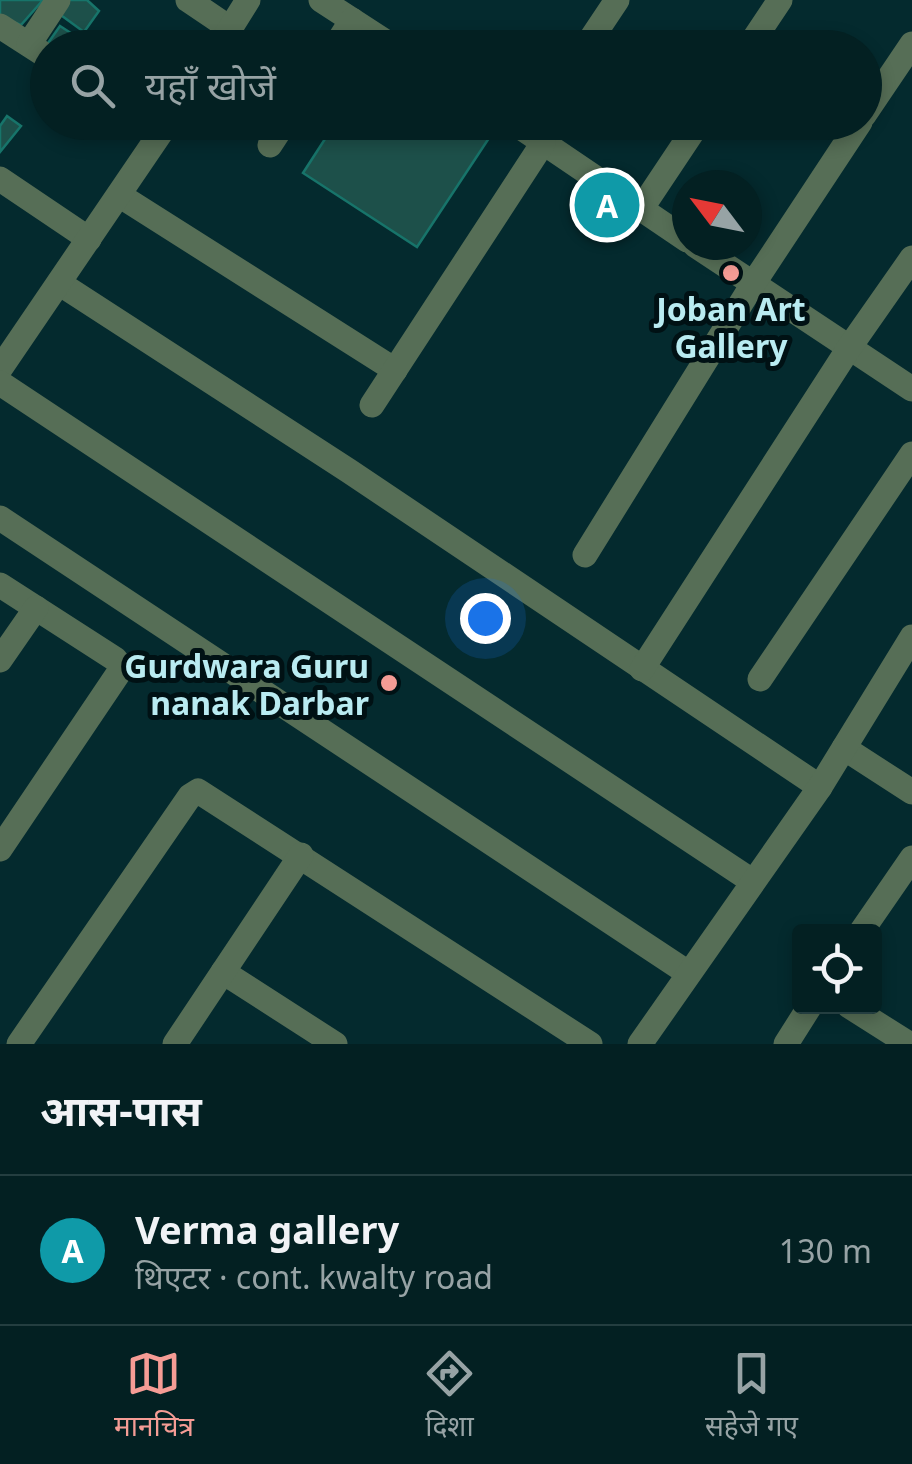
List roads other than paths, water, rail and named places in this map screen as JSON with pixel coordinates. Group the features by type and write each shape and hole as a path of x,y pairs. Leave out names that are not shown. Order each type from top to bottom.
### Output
{"street":[{"path":"46,30 58,0"},
{"path":"188,0 216,30"},
{"path":"229,30 248,0"},
{"path":"321,0 368,30"},
{"path":"760,30 780,0"},
{"path":"594,30 607,3"},
{"path":"346,30 352,20"},
{"path":"0,26 30,45"},
{"path":"882,88 912,44"},
{"path":"0,370 8,336 59,282 120,194 151,140"},
{"path":"270,145 273,140"},
{"path":"372,405 523,140"},
{"path":"543,140 672,230"},
{"path":"642,209 687,140"},
{"path":"585,554 753,284 848,140"},
{"path":"0,180 89,239"},
{"path":"120,194 395,370"},
{"path":"642,668 849,348 912,258"},
{"path":"717,260 912,389"},
{"path":"59,282 820,787"},
{"path":"0,383 752,881"},
{"path":"760,679 912,454"},
{"path":"0,518 688,973"},
{"path":"0,586 121,665 122,672 0,849"},
{"path":"0,660 36,608"},
{"path":"640,1044 820,787 912,637"},
{"path":"844,748 912,792"},
{"path":"19,1044 194,793 202,792 590,1044"},
{"path":"175,1044 300,856"},
{"path":"867,924 908,871"},
{"path":"223,972 335,1044"},
{"path":"786,1044 805,1014"},
{"path":"862,1014 909,1044"}],"place":[{"name":"Verma gallery","path":"607,205"},
{"name":"Joban Art Gallery","path":"731,273"},
{"name":"Gurdwara Guru nanak Darbar","path":"389,683"}]}
